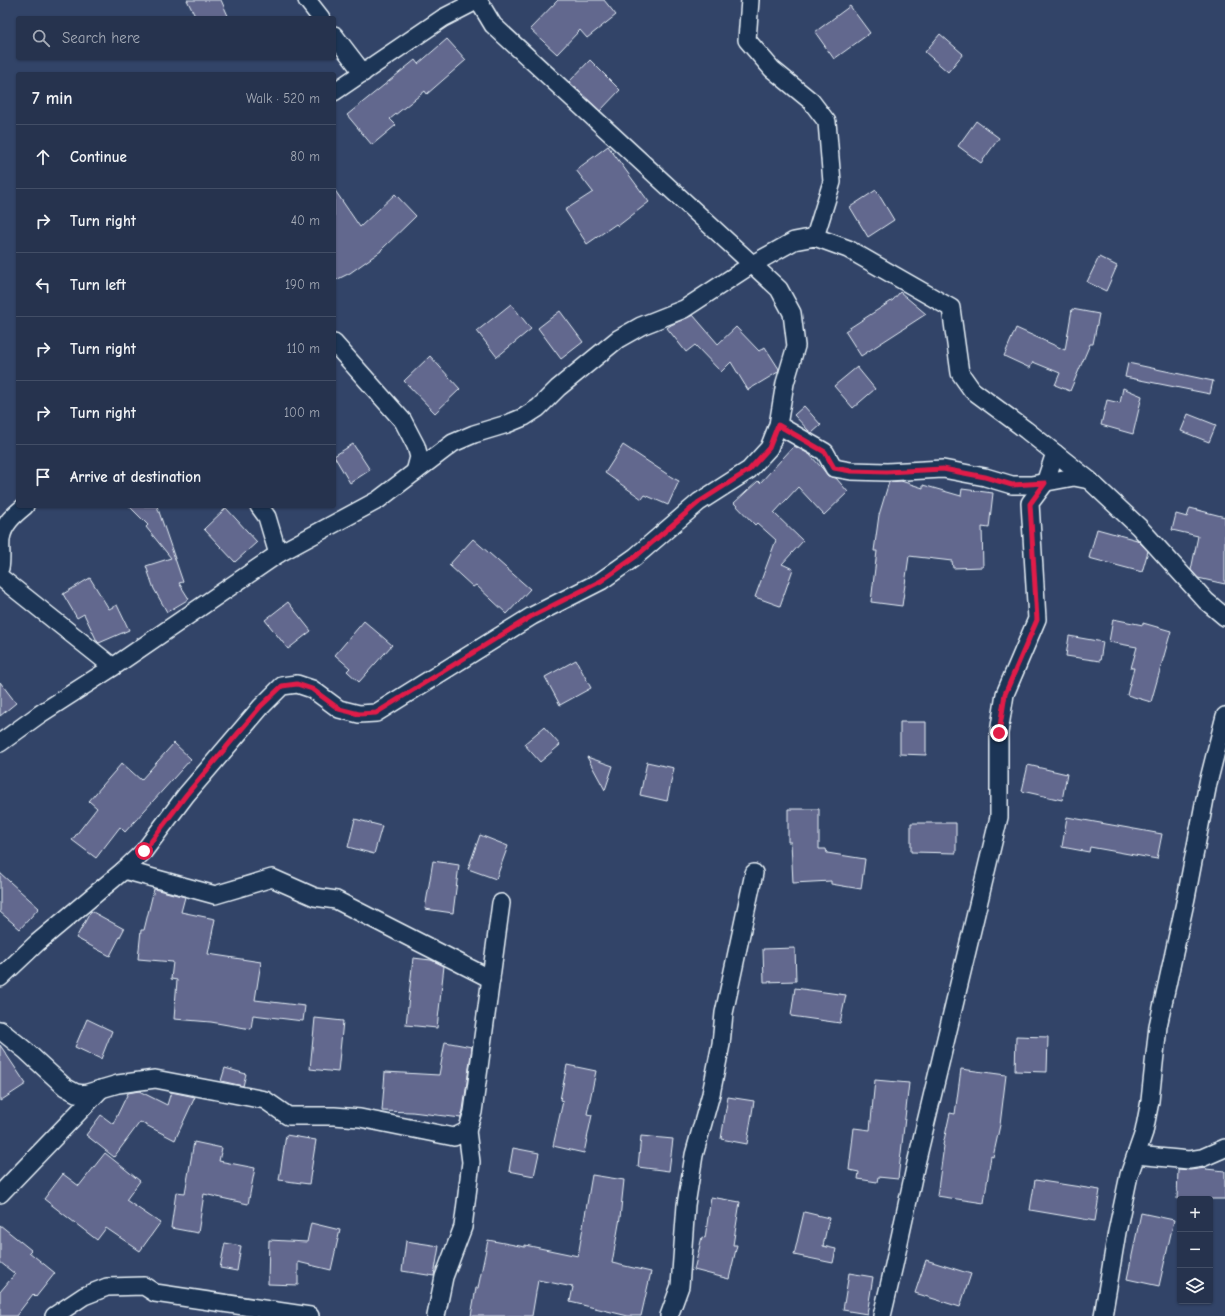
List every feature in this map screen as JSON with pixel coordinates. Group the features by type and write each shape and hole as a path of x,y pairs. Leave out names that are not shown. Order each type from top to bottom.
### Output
{"street":[{"path":"307,0 319,16"},
{"path":"0,978 37,943 124,870 144,851 186,795 261,706 282,686 297,684 312,689 339,709 359,714 376,713 532,616 601,581 635,557 699,502 749,470 769,448 778,425 785,383 796,346 792,313 779,289 751,265 493,25 478,0 443,18 336,91"},
{"path":"750,0 747,40 772,69 811,101 827,122 832,182 815,237"},
{"path":"336,38 363,73"},
{"path":"0,743 40,714 113,667 278,554 378,500 453,444 474,434 524,417 538,408 558,388 618,339 641,326 684,309 751,265 794,241 815,237 848,249 951,308 960,373 972,390 1089,480 1139,527 1206,601 1225,617"},
{"path":"336,345 403,422 416,446 419,457 415,472"},
{"path":"778,425 825,452 834,468 851,471 886,472 943,469 985,477 1012,485 1045,483 1074,477 1089,480"},
{"path":"882,1316 999,817 999,733 1005,694 1037,620 1030,504 1045,483 1054,453"},
{"path":"0,568 1,539 6,524 23,508"},
{"path":"260,508 267,517 278,554"},
{"path":"0,577 113,667"},
{"path":"1102,1316 1121,1210 1129,1175 1144,1132 1150,1101 1158,1026 1186,898 1208,783 1225,716"},
{"path":"124,870 215,895 272,878 315,897 336,900 491,978"},
{"path":"669,1316 680,1286 686,1205 694,1156 712,1094 721,1044 724,1013 754,873"},
{"path":"436,1316 444,1277 463,1227 471,1162 467,1132 473,1112 502,903"},
{"path":"0,1030 25,1050 65,1087 76,1093 84,1094 118,1084 155,1079 265,1100 288,1116 334,1116 360,1118 454,1137 467,1132"},
{"path":"0,1194 102,1089"},
{"path":"1136,1155 1189,1160 1202,1158 1225,1148"},
{"path":"54,1316 84,1296 107,1288 144,1286 155,1293 310,1316"},
{"path":"660,1316 663,1302 668,1291 680,1286"}],"building":[{"path":"187,0 221,0 228,16 195,16"},
{"path":"558,0 604,0 616,15 587,38 580,30 557,54 530,29"},
{"path":"850,6 870,33 834,59 815,32"},
{"path":"940,34 963,54 948,72 925,52"},
{"path":"447,39 466,60 427,94 425,91 390,119 396,125 372,145 347,115 415,60 418,64"},
{"path":"590,60 620,90 600,111 569,82"},
{"path":"976,121 999,138 981,163 958,146"},
{"path":"608,146 649,202 618,226 616,224 587,244 565,210 593,192 576,170"},
{"path":"876,190 894,220 868,237 850,207"},
{"path":"336,192 360,227 395,194 416,216 381,251 350,273 336,280"},
{"path":"1099,257 1117,266 1106,291 1087,282"},
{"path":"900,292 926,314 861,356 845,331 893,300"},
{"path":"511,304 531,329 497,357 477,331"},
{"path":"1072,309 1099,314 1093,344 1090,344 1070,391 1055,385 1060,373 1033,362 1030,368 1004,356 1016,328 1065,350"},
{"path":"560,311 583,342 561,359 538,328"},
{"path":"693,315 718,344 736,327 759,351 765,347 779,369 778,372 748,390 731,362 721,372 695,345 686,352 667,328"},
{"path":"430,356 460,389 435,413 404,381"},
{"path":"1128,363 1213,381 1210,394 1125,377"},
{"path":"857,367 875,389 853,408 834,386"},
{"path":"1123,388 1142,396 1133,434 1101,425 1107,400 1120,403"},
{"path":"804,406 821,425 812,433 794,415"},
{"path":"1188,414 1216,425 1209,442 1181,431"},
{"path":"353,444 370,470 350,483 336,459 336,455"},
{"path":"623,445 679,481 668,505 645,495 642,499 605,473"},
{"path":"794,446 809,454 828,476 836,478 848,492 824,515 798,487 774,513 803,541 782,564 793,569 780,606 755,597 776,540 757,523 755,525 734,503 758,481 760,483"},
{"path":"901,481 923,488 923,485 961,496 962,489 993,493 989,528 982,527 983,567 953,568 952,561 909,556 902,606 871,602 877,551 874,551 879,515 889,482"},
{"path":"131,508 158,508 183,582 179,583 189,599 167,612 154,589 146,566 171,558 146,527 148,525"},
{"path":"226,508 257,542 235,562 204,529"},
{"path":"1190,508 1225,517 1225,584 1198,578 1191,570 1198,536 1172,530 1176,514 1187,517"},
{"path":"1097,529 1137,540 1148,551 1142,572 1089,558"},
{"path":"473,539 530,589 507,614 476,585 473,587 449,565"},
{"path":"90,578 109,609 117,605 129,630 99,643 84,614 77,618 63,594"},
{"path":"288,602 311,631 288,649 265,620"},
{"path":"1113,619 1143,625 1143,623 1171,631 1151,702 1127,695 1134,668 1131,668 1137,647 1109,642"},
{"path":"364,621 392,645 359,682 347,671 350,668 335,655"},
{"path":"1069,636 1103,642 1100,661 1066,656"},
{"path":"576,660 591,688 560,705 545,677"},
{"path":"0,682 16,703 0,716"},
{"path":"900,722 926,722 926,755 900,754"},
{"path":"544,727 560,745 540,762 524,744"},
{"path":"174,743 191,759 125,832 120,827 96,858 72,840 97,808 89,801 122,763 141,780"},
{"path":"587,757 613,766 605,790"},
{"path":"647,762 674,768 667,801 640,795"},
{"path":"1028,765 1067,774 1062,800 1022,791"},
{"path":"788,809 819,809 819,849 826,849 827,853 865,859 861,889 831,884 831,881 793,883 791,842 788,842"},
{"path":"1067,817 1162,834 1157,859 1090,847 1089,852 1062,847"},
{"path":"355,819 382,826 374,854 348,847"},
{"path":"911,823 956,823 956,853 911,852"},
{"path":"480,835 508,846 496,879 468,869"},
{"path":"433,861 459,865 453,913 425,909"},
{"path":"0,873 39,908 20,929 0,912"},
{"path":"154,889 185,897 181,912 215,919 208,954 261,962 255,1000 305,1006 303,1021 253,1015 251,1029 211,1022 174,1019 177,980 171,979 173,962 138,959 141,930 144,930"},
{"path":"91,911 124,929 110,956 76,938"},
{"path":"795,948 796,981 764,982 763,949"},
{"path":"413,958 431,960 444,966 437,1028 406,1025"},
{"path":"795,988 846,995 840,1023 791,1016"},
{"path":"315,1018 343,1021 338,1072 310,1069"},
{"path":"87,1019 112,1031 101,1059 75,1047"},
{"path":"1016,1036 1048,1037 1047,1072 1015,1071"},
{"path":"445,1042 472,1047 461,1118 412,1112 382,1111 385,1072 439,1075"},
{"path":"0,1045 26,1084 0,1101"},
{"path":"567,1065 596,1071 587,1114 592,1115 584,1153 553,1146 563,1101 560,1100"},
{"path":"225,1068 246,1074 243,1086 221,1081"},
{"path":"961,1069 1006,1075 1000,1125 993,1157 991,1156 984,1203 937,1196 943,1145 950,1113 955,1114"},
{"path":"875,1080 909,1083 898,1179 878,1177 877,1182 858,1179 859,1172 849,1170 854,1128 870,1130"},
{"path":"139,1091 167,1105 171,1092 195,1097 175,1140 140,1122 114,1157 86,1135 101,1115 113,1124 128,1093"},
{"path":"728,1097 754,1101 747,1144 721,1139"},
{"path":"286,1135 316,1140 309,1184 279,1180"},
{"path":"641,1136 673,1139 669,1171 638,1167"},
{"path":"194,1142 222,1148 219,1161 255,1168 248,1204 204,1194 198,1233 171,1228 176,1192 185,1193"},
{"path":"513,1148 539,1153 534,1176 509,1171"},
{"path":"105,1153 140,1181 126,1200 160,1223 140,1251 106,1228 97,1240 44,1199 63,1174 79,1186"},
{"path":"1206,1168 1225,1171 1225,1199 1213,1199 1213,1196 1177,1196 1178,1169 1190,1170"},
{"path":"592,1175 624,1180 620,1218 612,1263 651,1272 641,1316 628,1316 570,1302 573,1287 538,1280 532,1316 471,1316 476,1288 478,1288 488,1240 525,1247 525,1245 578,1256"},
{"path":"1035,1180 1100,1190 1095,1221 1030,1210"},
{"path":"711,1197 740,1202 733,1245 737,1245 729,1279 694,1270 702,1237 705,1238"},
{"path":"804,1212 829,1218 823,1246 836,1249 833,1263 794,1255"},
{"path":"1141,1213 1174,1220 1159,1286 1127,1279"},
{"path":"311,1223 340,1230 331,1270 298,1262 298,1285 268,1284 269,1240 307,1242"},
{"path":"0,1225 31,1250 29,1252 55,1273 36,1297 33,1294 16,1316 0,1316 0,1292 15,1274 0,1262"},
{"path":"406,1241 439,1246 434,1276 402,1271"},
{"path":"225,1243 241,1246 237,1271 220,1268"},
{"path":"926,1260 971,1274 960,1307 915,1293"},
{"path":"849,1273 873,1277 867,1314 843,1310"}],"route":[{"path":"144,851 186,795 261,706 282,686 297,684 312,689 339,709 359,714 376,713 532,616 601,581 635,557 699,502 749,470 769,448 778,425 825,452 834,468 851,471 886,472 943,469 985,477 1012,485 1045,483 1030,504 1037,620 1005,694 999,733"}]}
